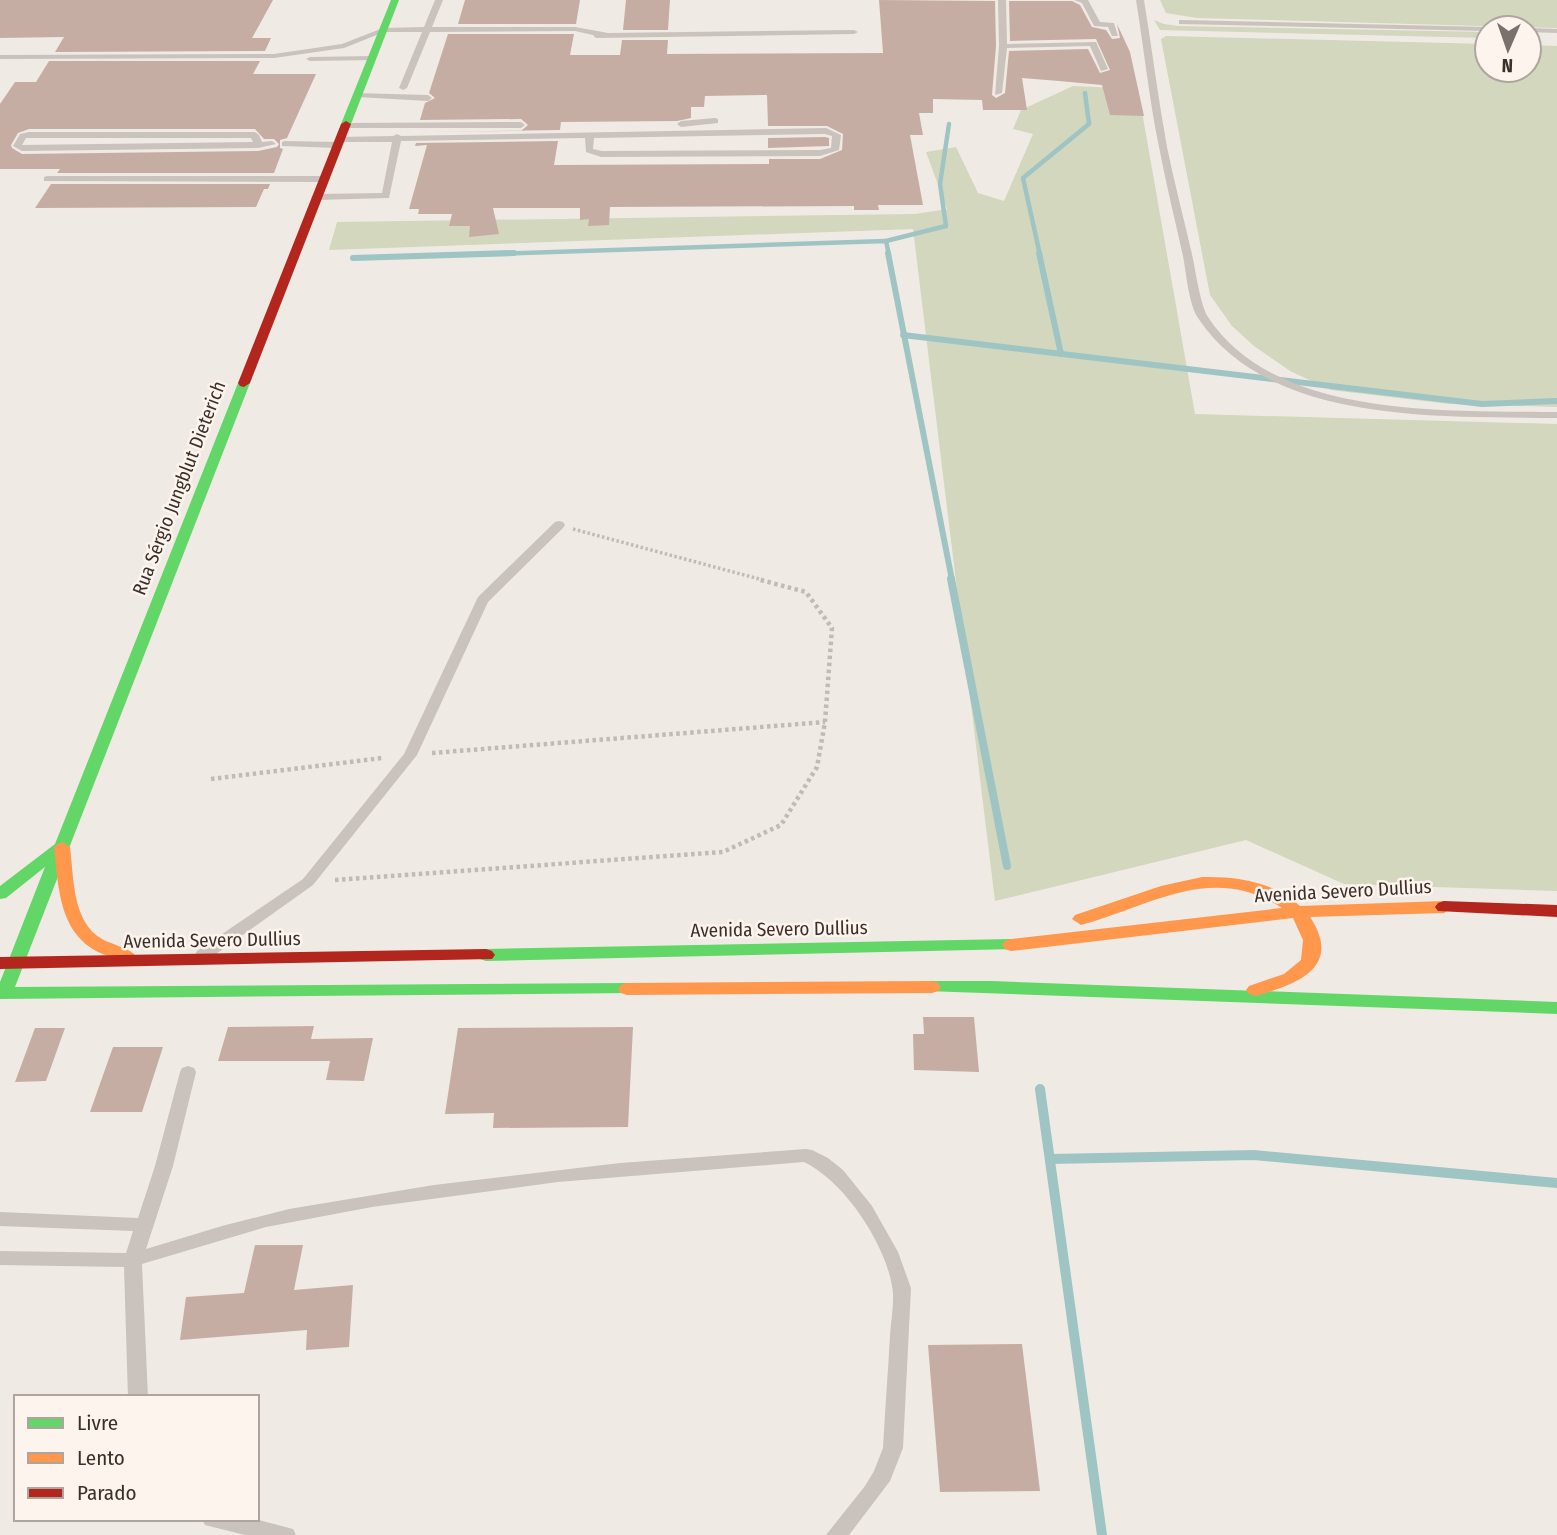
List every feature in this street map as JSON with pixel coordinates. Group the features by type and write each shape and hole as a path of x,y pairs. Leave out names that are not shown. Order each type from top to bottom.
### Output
{"main road":[{"name":"Rua Sérgio Jungblut Dieterich","path":"2,993 8,963 62,847 395,0"},
{"path":"0,894 62,847 74,918 83,936 105,950 144,962"},
{"path":"992,947 1197,883 1223,882 1250,886 1275,895 1299,912 1309,926 1315,944 1311,961 1298,976 1277,986 1252,991 1180,992"},
{"name":"Avenida Severo Dullius","path":"8,963 992,947 1299,912 1416,906 1557,911"},
{"path":"2,993 992,987 1557,1008"}],"lane":[{"path":"403,88 439,0"},
{"path":"998,93 1003,46 1002,0"},
{"path":"1078,0 1085,1 1097,24 1111,25 1115,34"},
{"path":"1140,0 1163,147 1201,315 1211,332 1227,349 1250,367 1295,387 1341,399 1402,409 1557,415"},
{"path":"1182,22 1473,29"},
{"path":"274,56 344,46 381,34 854,32"},
{"path":"1053,32 1056,44"},
{"path":"1003,46 1093,44 1104,69"},
{"path":"0,57 372,58"},
{"path":"0,67 41,57"},
{"path":"357,95 428,98"},
{"path":"565,125 676,125 715,121"},
{"path":"285,144 340,137 538,125"},
{"path":"340,137 826,131 837,135 835,150 820,153 601,154 589,150 590,134"},
{"path":"258,145 255,135 29,135 23,136 17,146 22,148 258,145 272,144"},
{"path":"316,197 386,196 397,137"},
{"path":"47,179 324,179"},
{"path":"193,961 308,883 410,755 482,600 559,525"},
{"path":"138,1395 132,1259 164,1166 188,1072"},
{"path":"0,1258 132,1259 225,1231 310,1211 477,1186 750,1158 806,1155 818,1158 830,1166 869,1215 899,1275 902,1288 893,1448 883,1475 872,1492 835,1535"},
{"path":"0,1219 144,1225"},
{"path":"221,1521 286,1535"}],"path":[{"path":"308,883 723,852 781,825 817,767 825,722 832,628 806,592 559,525"},
{"path":"211,779 410,755 825,722"}],"green space":[{"path":"1160,0 1557,0 1557,28 1543,28 1543,14 1473,14 1473,26 1197,18 1166,13"},
{"path":"1154,20 1178,26 1473,32 1473,38 1160,30"},
{"path":"1166,36 1473,44 1473,84 1543,84 1543,46 1557,46 1557,407 1449,404 1331,390 1290,371 1254,346 1232,326 1210,295 1161,39"},
{"path":"1073,86 1138,89 1195,414 1557,424 1557,891 1344,884 1246,840 995,901 913,229 329,250 337,222 915,214 947,209 926,152 956,147 978,193 1004,201 1033,134 1013,129 1021,110"}],"building":[{"path":"0,0 273,0 252,38 271,38 265,51 55,52 64,37 0,38"},
{"path":"465,0 580,0 576,24 458,24"},
{"path":"626,0 670,0 668,30 623,30"},
{"path":"879,0 995,1 996,46 992,95 996,98 1005,93 1009,51 1088,49 1100,73 1110,70 1096,39 1010,41 1009,1 1072,1 1080,5 1092,27 1106,30 1112,39 1120,38 1117,24 1130,52 1144,116 1110,115 1102,85 1022,78 1027,110 983,110 982,100 933,99 933,113 919,113 923,135 910,135 923,205 878,205 879,210 854,210 854,206 610,207 609,225 588,226 589,219 580,220 580,208 493,208 499,234 469,237 470,226 449,226 452,214 418,214 419,209 409,209 427,145 415,146 416,143 558,141 554,165 769,164 769,159 820,159 842,150 843,134 827,126 768,126 767,95 705,96 704,107 691,107 691,118 677,121 561,122 560,130 522,131 528,125 521,119 420,120 425,103 435,98 429,93 448,34 574,34 570,55 620,55 622,40 668,40 667,54 883,53"},
{"path":"49,61 260,61 253,74 316,74 287,138 280,140 280,148 283,149 274,173 57,173 60,169 0,169 0,104 15,82 36,82","holes":["29,129 255,129 264,139 274,139 279,144 277,147 258,151 22,154 11,145 18,133"]},
{"path":"768,138 829,138 829,146 768,148"},
{"path":"51,184 270,184 268,189 264,189 256,207 35,208"},
{"path":"923,1017 974,1017 979,1072 914,1070 913,1034 924,1034"},
{"path":"314,1026 311,1039 373,1038 364,1081 326,1080 330,1061 218,1061 228,1027"},
{"path":"633,1027 628,1127 493,1128 494,1113 445,1114 458,1028"},
{"path":"35,1028 65,1028 46,1081 15,1082"},
{"path":"113,1047 163,1047 142,1112 90,1112"},
{"path":"255,1245 303,1245 294,1290 353,1285 349,1347 306,1350 307,1330 180,1340 186,1297 244,1293"},
{"path":"1022,1344 1040,1491 940,1492 928,1345"}],"waterway":[{"path":"1040,255 1023,178 1089,124 1085,93"},
{"path":"886,241 946,226 940,184 949,124"},
{"path":"459,255 886,241"},
{"path":"886,241 889,255"},
{"path":"353,258 514,253"},
{"path":"888,253 904,335"},
{"path":"1039,253 1061,354"},
{"path":"904,335 1061,354"},
{"path":"904,335 952,580"},
{"path":"1061,354 1482,404 1557,401"},
{"path":"951,579 1007,866"},
{"path":"1040,1089 1102,1535"},
{"path":"1050,1159 1254,1155 1557,1183"}],"traffic: fast":[{"path":"346,124 395,0"},
{"path":"8,984 244,383"},
{"path":"0,894 60,848"},
{"path":"486,955 1011,945"},
{"path":"932,987 1557,1008"},
{"path":"0,993 627,989"}],"traffic: slow":[{"path":"62,847 69,903 80,930 91,940 128,957"},
{"path":"1081,919 1184,885 1234,883 1263,891 1276,897 1299,915 1307,926 1313,950 1309,963 1296,975 1283,982 1255,990"},
{"path":"1011,945 1299,912 1444,907"},
{"path":"627,989 932,987"}],"traffic: jam":[{"path":"244,383 346,124"},
{"path":"1444,907 1557,911"},
{"path":"0,963 486,955"}]}
